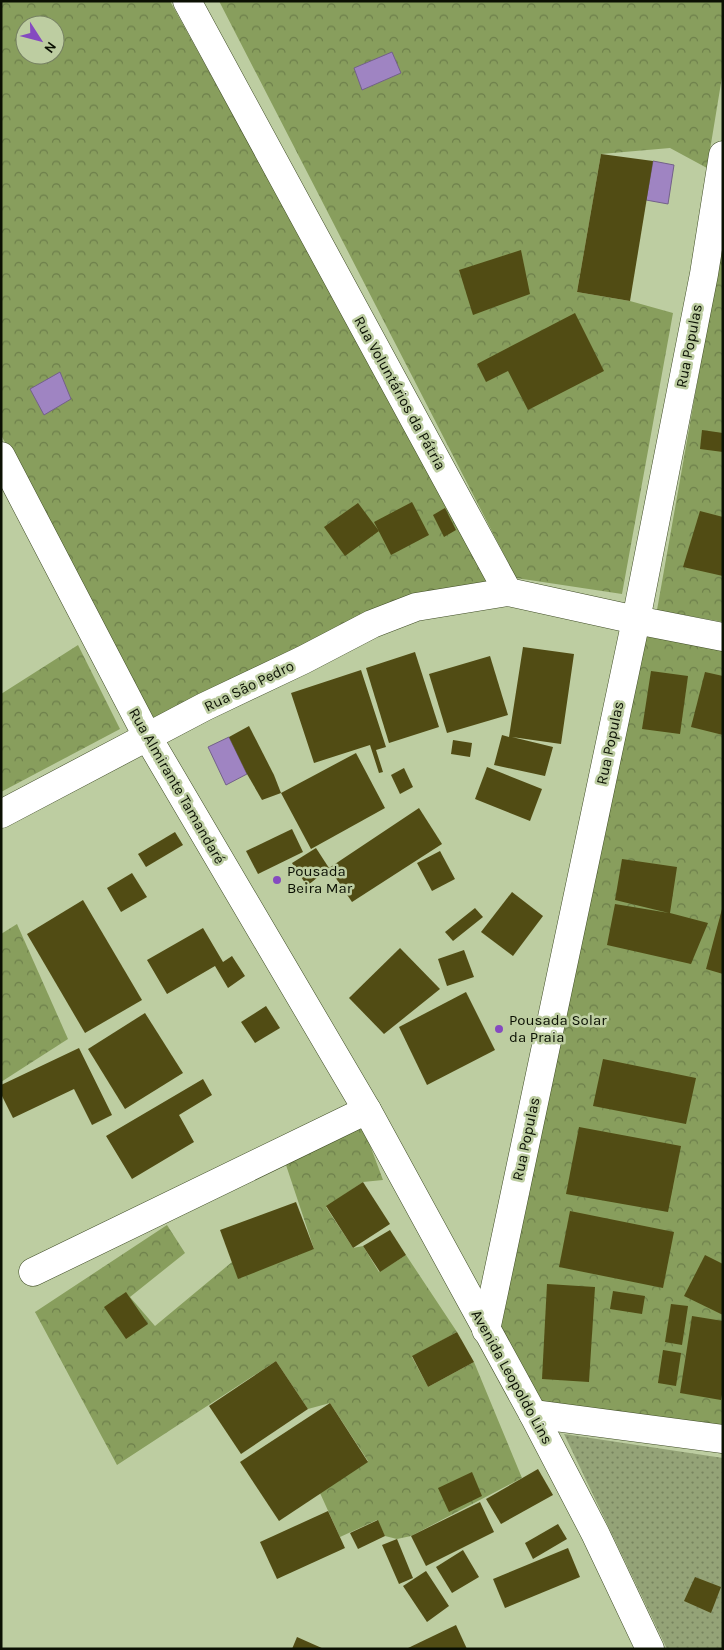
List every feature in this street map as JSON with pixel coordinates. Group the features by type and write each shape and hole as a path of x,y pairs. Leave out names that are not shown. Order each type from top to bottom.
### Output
{"street":[{"name":"Rua Voluntários da Pátria","path":"187,1 508,592"},
{"name":"Rua Populas","path":"486,1330 636,620 704,274 723,154"},
{"name":"Rua Almirante Tamandaré","path":"1,456 147,736 367,1110"},
{"path":"508,592 636,620 723,636"},
{"name":"Rua São Pedro","path":"1,814 147,736 372,624 416,607 508,592"},
{"path":"33,1272 367,1110"},
{"name":"Avenida Leopoldo Lins","path":"367,1110 533,1414 595,1533 650,1649"},
{"path":"533,1414 723,1439"}],"green space":[{"path":"1,1 170,1 493,586 153,723 1,435"},
{"path":"219,1 723,1 723,71 707,168 670,148 601,154 577,292 630,301 673,313 622,594 516,578"},
{"path":"723,237 723,622 657,610"},
{"path":"644,636 723,650 723,1427 542,1403 496,1327"},
{"path":"78,645 120,729 1,792 1,694"},
{"path":"17,924 68,1039 1,1082 1,934"},
{"path":"361,1121 383,1180 363,1182 326,1207 353,1248 363,1246 379,1272 406,1255 457,1332 412,1357 428,1387 474,1362 522,1478 411,1536 397,1539 385,1536 377,1520 340,1537 320,1493 368,1461 330,1403 308,1409 276,1361 117,1465 35,1312 167,1225 185,1253 130,1297 155,1326 232,1262 314,1249 285,1162"},
{"path":"564,1434 723,1458 723,1649 667,1649"}],"shaded area":[{"path":"392,52 401,73 362,90 354,68"},
{"path":"653,161 674,165 668,204 646,200"},
{"path":"60,372 71,399 44,415 30,389"},
{"path":"229,737 247,774 226,785 208,747"}],"building":[{"path":"601,154 653,161 630,301 577,292"},
{"path":"521,250 530,294 473,315 459,270"},
{"path":"575,313 604,371 528,410 508,371 486,382 477,364"},
{"path":"702,430 723,433 723,452 700,449"},
{"path":"412,502 429,535 391,555 374,522"},
{"path":"358,503 379,531 345,556 324,527"},
{"path":"445,508 456,530 444,537 433,515"},
{"path":"700,511 723,517 723,576 683,567"},
{"path":"523,647 574,654 561,744 512,737 553,747 545,776 494,765 502,735 509,737"},
{"path":"415,652 439,727 389,743 366,668"},
{"path":"490,656 508,715 447,733 429,674"},
{"path":"361,670 386,747 376,750 383,772 379,773 370,745 314,763 291,693"},
{"path":"651,671 688,676 680,734 642,729"},
{"path":"705,672 723,676 723,735 691,727"},
{"path":"249,726 281,793 262,800 229,737"},
{"path":"453,740 472,743 470,757 451,754"},
{"path":"356,753 385,808 311,849 281,793"},
{"path":"487,767 542,789 530,821 475,799"},
{"path":"404,768 413,787 400,794 391,775"},
{"path":"419,808 442,844 352,902 329,868"},
{"path":"292,829 303,852 258,874 246,851"},
{"path":"175,832 183,845 146,867 138,854"},
{"path":"316,848 329,868 307,886 292,863"},
{"path":"440,851 455,879 432,891 417,863"},
{"path":"622,859 677,867 670,913 708,923 691,964 607,945 615,904 669,913 615,900"},
{"path":"132,873 147,897 121,912 107,888"},
{"path":"512,892 543,916 513,956 481,932"},
{"path":"83,900 142,1000 85,1033 27,934"},
{"path":"475,908 483,917 453,941 445,932"},
{"path":"723,909 723,974 706,969"},
{"path":"203,928 223,962 232,956 245,976 228,988 215,966 167,994 147,960"},
{"path":"400,948 440,989 384,1034 349,998"},
{"path":"464,950 474,977 447,986 438,959"},
{"path":"466,992 495,1050 427,1085 399,1027"},
{"path":"266,1006 280,1028 255,1043 241,1022"},
{"path":"145,1013 183,1073 125,1109 88,1049"},
{"path":"79,1048 112,1115 92,1125 74,1089 13,1118 1,1094 1,1085"},
{"path":"603,1059 696,1078 686,1124 593,1106"},
{"path":"203,1079 212,1095 179,1115 194,1142 132,1179 106,1136"},
{"path":"579,1127 681,1146 668,1212 566,1194"},
{"path":"363,1182 390,1224 353,1248 326,1206"},
{"path":"296,1202 314,1249 238,1279 220,1230"},
{"path":"570,1211 674,1232 663,1288 559,1267"},
{"path":"390,1230 406,1255 380,1272 363,1246"},
{"path":"705,1255 723,1264 723,1315 684,1296"},
{"path":"547,1284 595,1287 589,1382 542,1379"},
{"path":"613,1291 645,1296 642,1314 610,1309"},
{"path":"126,1292 148,1324 126,1339 104,1307"},
{"path":"671,1304 688,1306 682,1345 665,1342"},
{"path":"692,1316 723,1321 723,1389 721,1400 680,1393"},
{"path":"457,1332 474,1362 428,1387 412,1356"},
{"path":"663,1350 681,1353 676,1386 658,1383"},
{"path":"276,1361 308,1409 241,1454 209,1406"},
{"path":"330,1403 368,1462 279,1521 240,1462"},
{"path":"538,1469 553,1495 501,1524 486,1499"},
{"path":"472,1472 482,1496 449,1512 438,1488"},
{"path":"480,1502 494,1532 426,1566 411,1536"},
{"path":"328,1511 345,1548 277,1579 260,1542"},
{"path":"378,1520 385,1536 358,1549 350,1533"},
{"path":"558,1524 567,1539 533,1559 525,1543"},
{"path":"397,1539 413,1578 399,1584 382,1545"},
{"path":"568,1548 580,1577 505,1608 493,1579"},
{"path":"463,1550 479,1577 452,1593 436,1567"},
{"path":"426,1571 449,1606 427,1622 403,1586"},
{"path":"695,1577 721,1587 711,1613 684,1601"},
{"path":"456,1625 467,1649 406,1649"},
{"path":"297,1637 324,1649 292,1649"}],"place":[{"name":"Pousada Beira Mar","path":"277,880"},
{"name":"Pousada Solar da Praia","path":"499,1029"}]}
